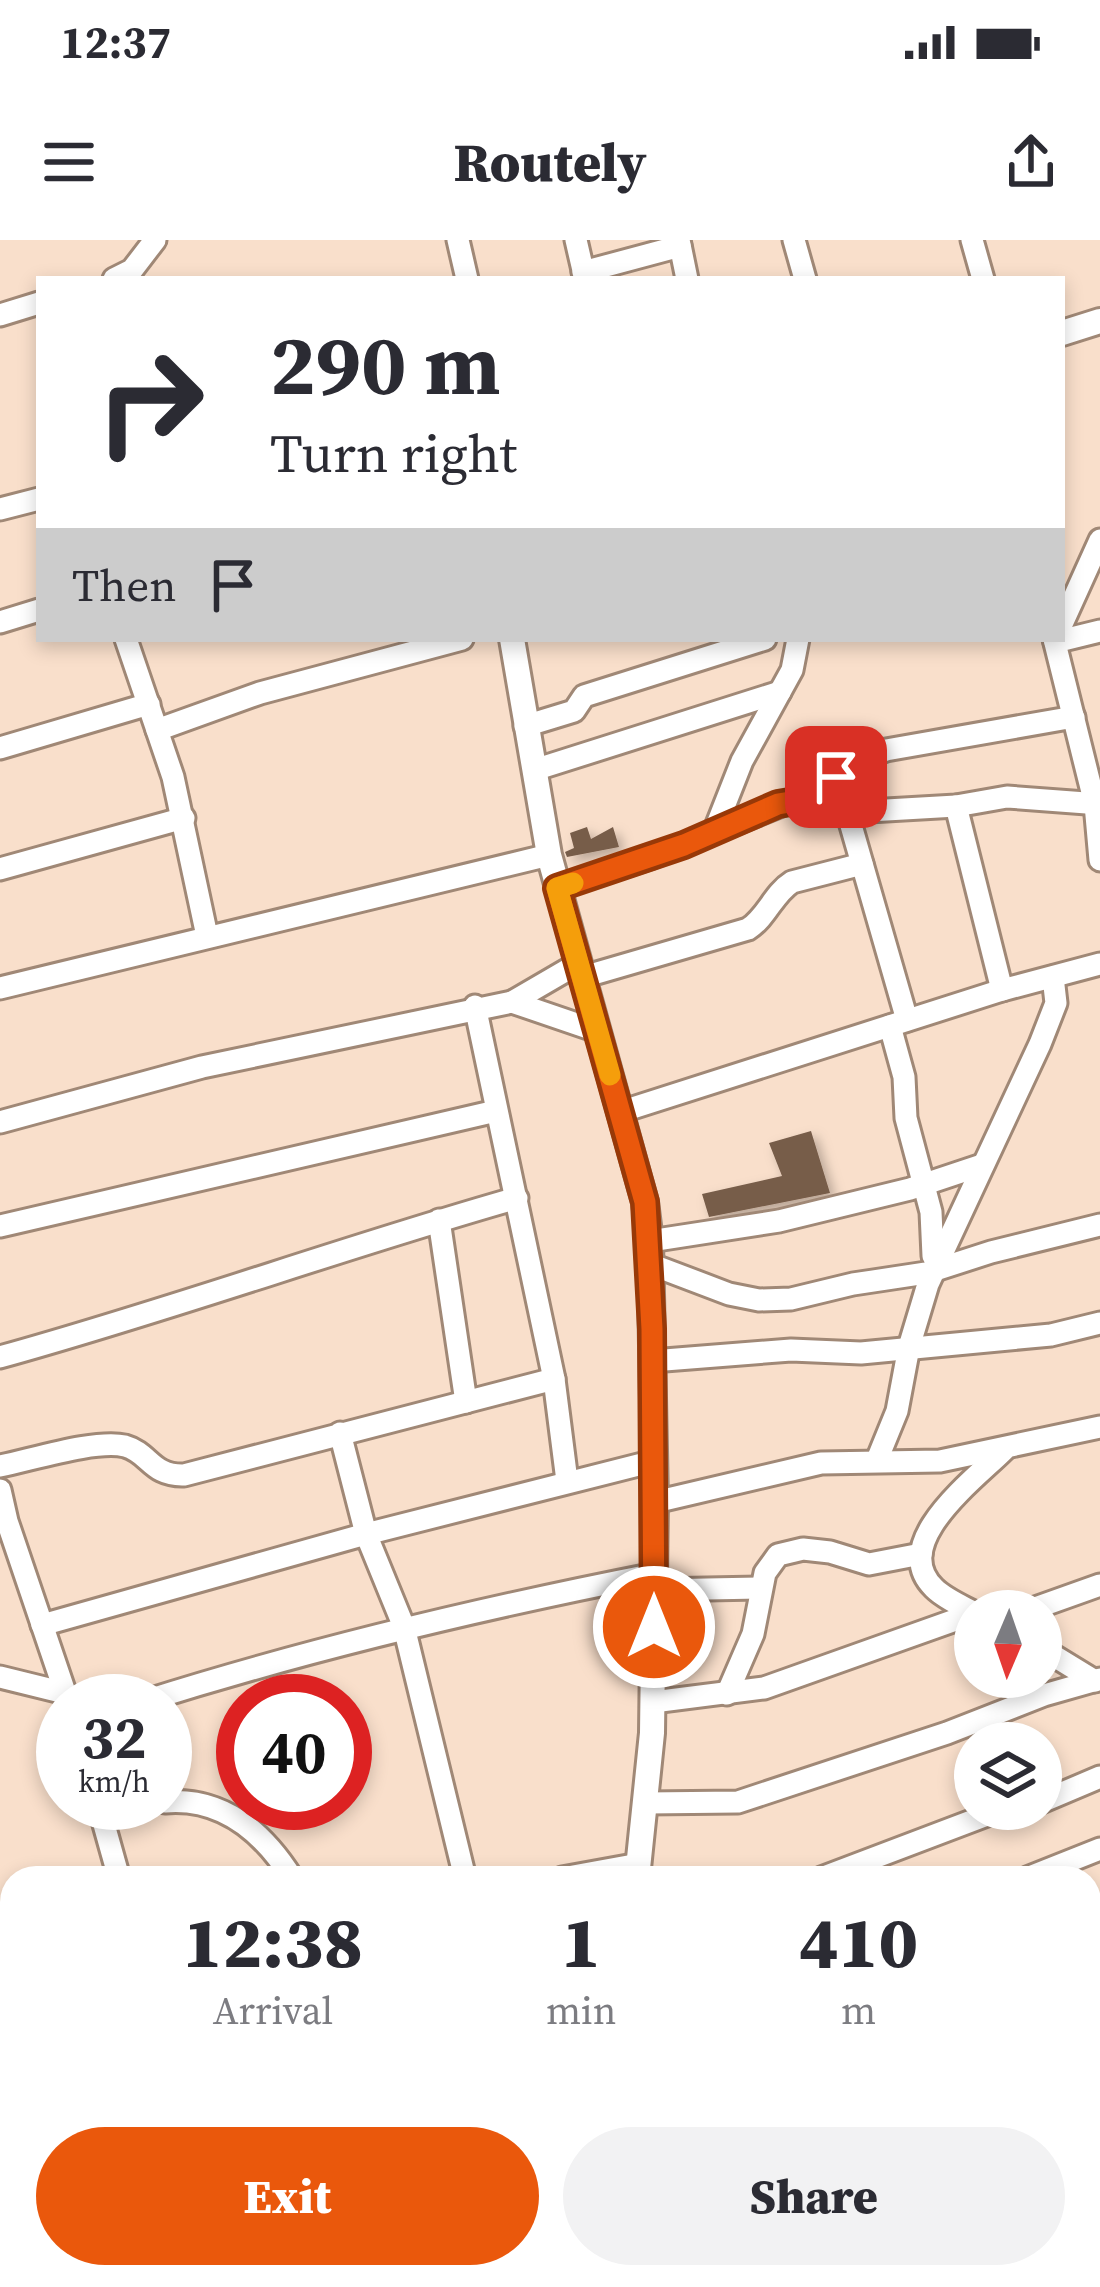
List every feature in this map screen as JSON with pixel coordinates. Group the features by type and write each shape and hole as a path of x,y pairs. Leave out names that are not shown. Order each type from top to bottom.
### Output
{"street":[{"path":"120,276 132,270 154,240"},
{"path":"458,240 466,276"},
{"path":"576,240 584,275 680,243 686,276"},
{"path":"794,240 804,276"},
{"path":"972,240 982,276"},
{"path":"0,315 36,304"},
{"path":"1065,332 1100,321"},
{"path":"0,508 36,500"},
{"path":"1065,623 1100,540"},
{"path":"0,622 36,611"},
{"path":"1065,636 1100,631"},
{"path":"127,642 184,818 207,937"},
{"path":"158,730 260,693 451,642"},
{"path":"512,642 549,855 645,1202 650,1252 655,1582 653,1702 639,1866"},
{"path":"525,725 574,710 584,696 755,642"},
{"path":"714,832 742,761 792,670 798,642"},
{"path":"1060,642 1098,804 1100,860"},
{"path":"534,770 780,692"},
{"path":"0,748 149,704"},
{"path":"802,800 861,759 886,751 1074,717"},
{"path":"557,888 650,858 778,804 802,800 903,811 1007,797 1098,804"},
{"path":"956,806 1002,990"},
{"path":"847,808 898,1023 906,1118 933,1223 933,1256 938,1268"},
{"path":"0,869 184,818"},
{"path":"0,988 549,855"},
{"path":"0,1122 202,1066 512,1001 581,970 748,929 792,882 862,864"},
{"path":"620,1112 1002,990 1100,964"},
{"path":"877,1460 897,1412 909,1347 928,1284 1046,1031 1056,1003 1053,977"},
{"path":"512,1001 597,1031"},
{"path":"475,1006 554,1379 567,1481"},
{"path":"0,1226 496,1111"},
{"path":"650,1252 982,1165"},
{"path":"0,1357 518,1198"},
{"path":"439,1220 466,1402"},
{"path":"650,1252 729,1294 791,1299 938,1268 1100,1225"},
{"path":"652,1361 791,1350 861,1353 1051,1335 1100,1323"},
{"path":"0,1466 118,1445 138,1453 153,1468 184,1474 554,1379"},
{"path":"655,1502 821,1463 940,1461 1100,1427"},
{"path":"340,1433 366,1534 404,1627 462,1866"},
{"path":"954,1601 937,1591 922,1568 925,1535 939,1513 1006,1449"},
{"path":"42,1625 366,1534 654,1461"},
{"path":"0,1490 59,1674"},
{"path":"727,1694 753,1634 760,1588 770,1562 778,1556 803,1549 869,1564 921,1554"},
{"path":"192,1686 404,1627 655,1582 760,1588"},
{"path":"1062,1599 1100,1585"},
{"path":"653,1702 764,1688 954,1620"},
{"path":"1062,1660 1098,1680"},
{"path":"0,1677 36,1688"},
{"path":"646,1803 738,1802 1098,1680"},
{"path":"1062,1793 1100,1777"},
{"path":"192,1801 252,1828 282,1866"},
{"path":"853,1866 954,1828"},
{"path":"106,1830 116,1866"},
{"path":"1058,1866 1100,1849"}],"building":[{"path":"587,827 591,839 613,827 619,847 567,857 565,852 574,848 570,833"},
{"path":"811,1131 830,1193 709,1217 702,1194 782,1176 769,1143"}],"slow traffic":[{"path":"573,883 557,888 610,1075"}],"route":[{"path":"654,1627 652,1329 645,1202 557,888 650,858 778,804 802,800 836,777"}]}
